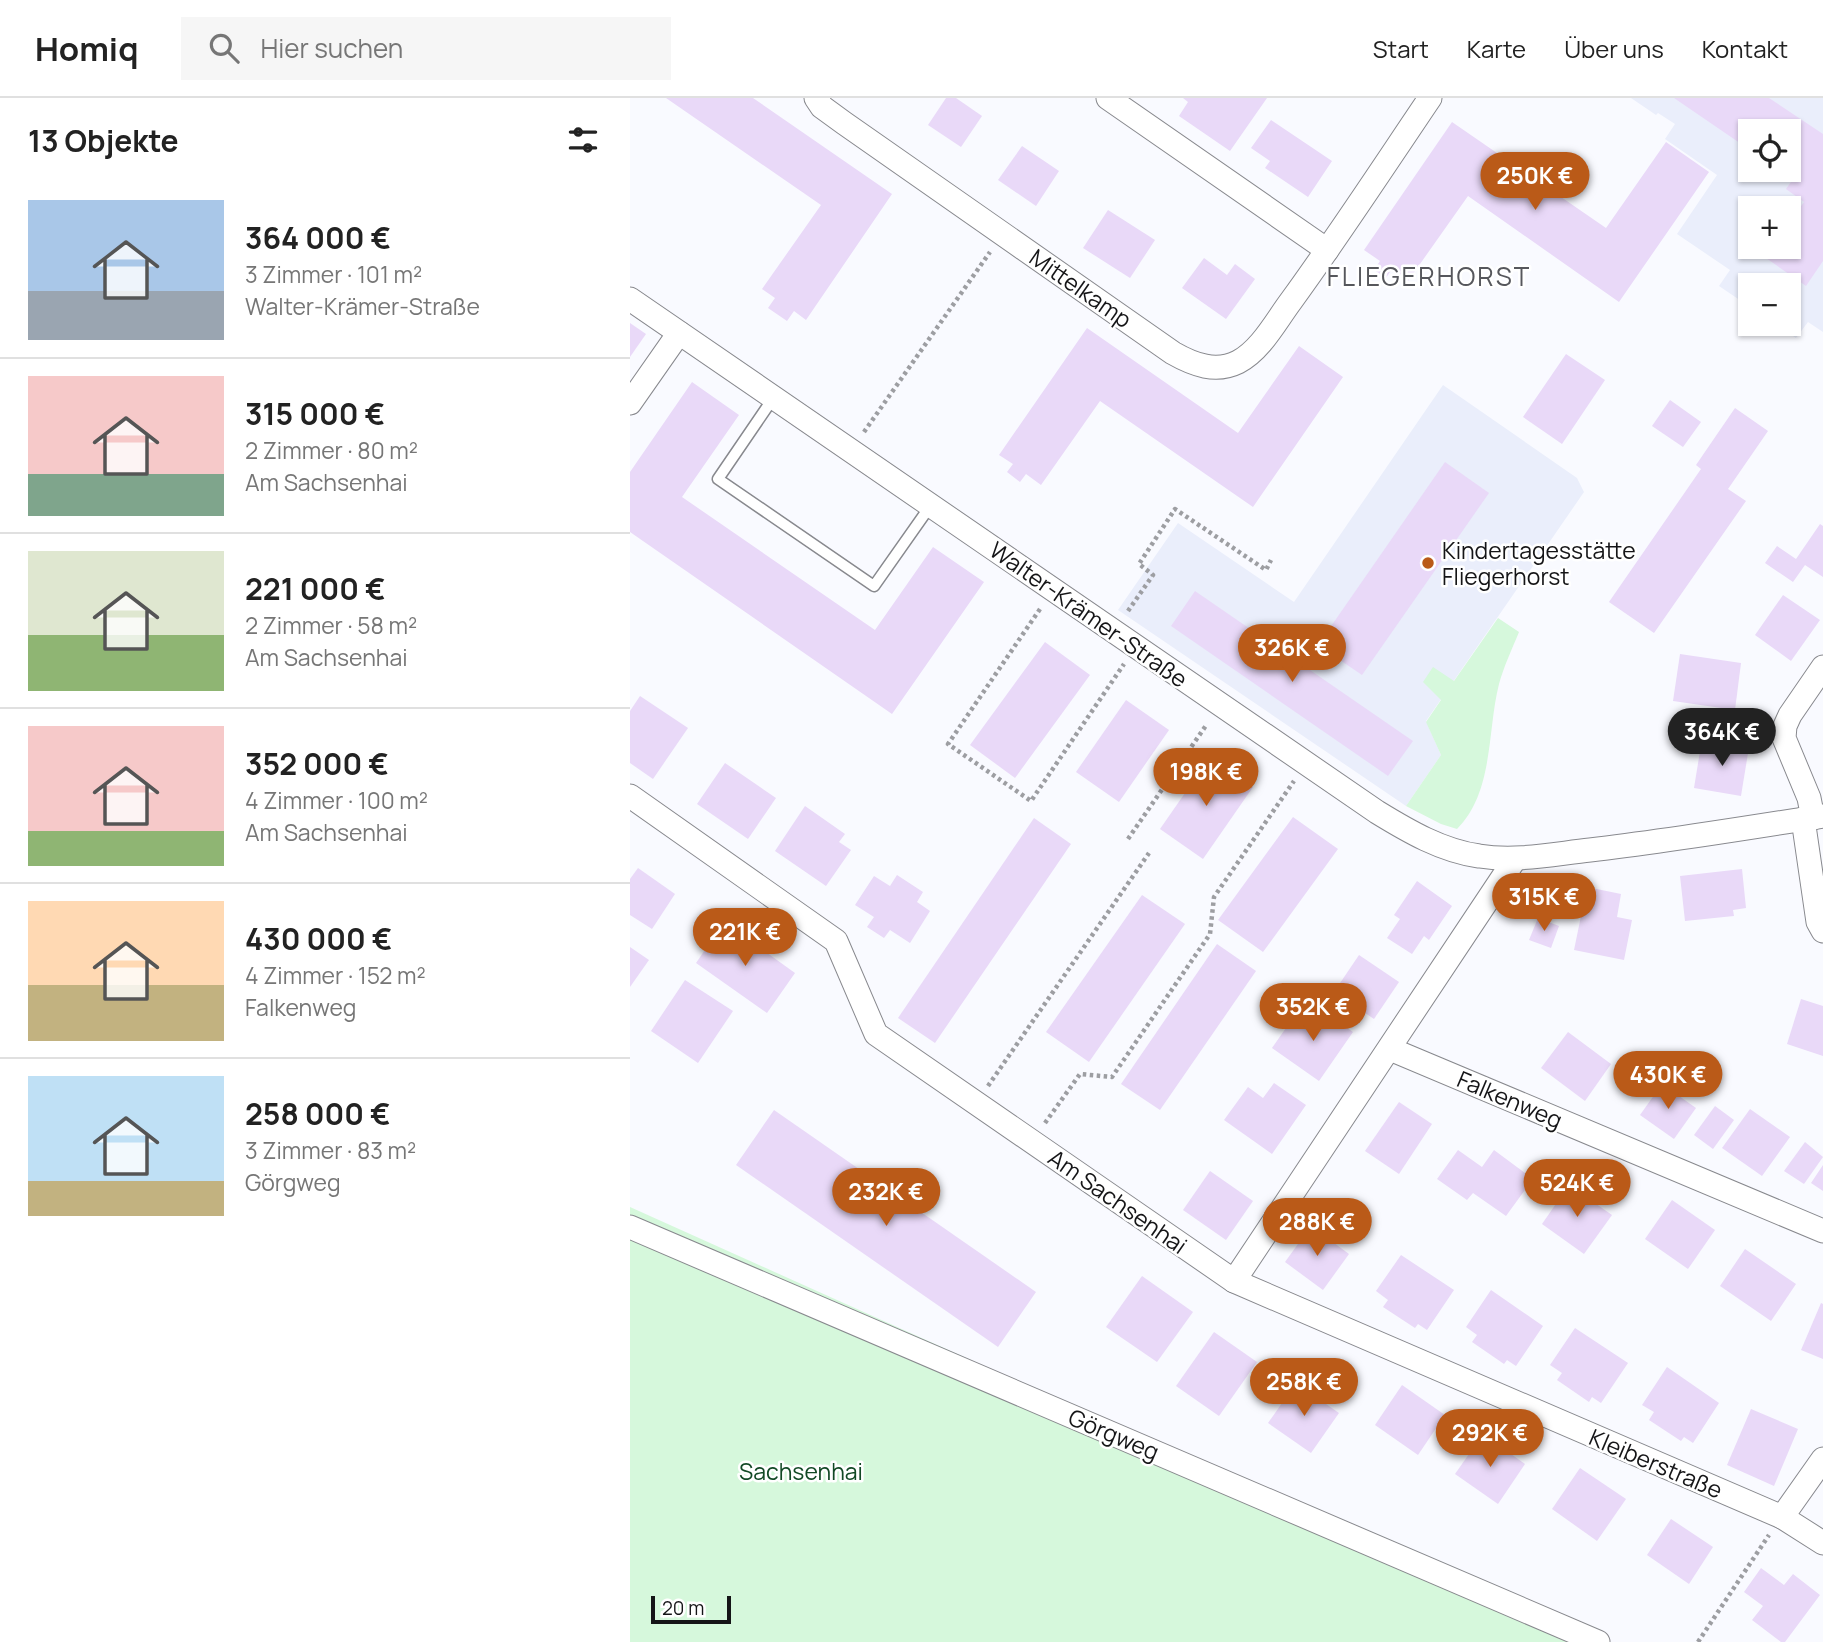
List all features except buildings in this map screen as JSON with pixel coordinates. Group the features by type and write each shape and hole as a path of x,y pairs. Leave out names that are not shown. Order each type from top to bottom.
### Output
{"street":[{"name":"Mittelkamp","path":"816,98 822,107 844,123 1173,353 1188,362 1206,367 1226,368 1242,360 1262,341 1430,98"},
{"path":"1108,98 1327,250"},
{"name":"Walter-Krämer-Straße","path":"630,299 1306,764 1407,831 1441,846 1478,856 1515,859 1813,818"},
{"path":"630,403 678,332"},
{"path":"1823,667 1790,715 1784,738 1809,799 1813,818 1818,922 1823,931"},
{"name":"Am Sachsenhai","path":"630,796 836,941 876,1034 1234,1281"},
{"path":"1234,1281 1515,859"},
{"name":"Falkenweg","path":"1390,1049 1823,1231"},
{"name":"Görgweg","path":"630,1227 1598,1642"},
{"name":"Kleiberstraße","path":"1234,1281 1782,1517 1823,1543"},
{"path":"1782,1517 1823,1460"}],"lane":[{"path":"774,397 718,479 729,487 874,586 931,505"}],"path":[{"path":"852,450 1003,233"},
{"path":"1115,632 1153,575 1139,564 1175,509 1266,570 1271,560"},
{"path":"1053,589 948,744 1031,801 1136,646"},
{"path":"1128,839 1220,704"},
{"path":"1032,1141 1080,1074 1112,1077 1210,934 1214,897 1306,764"},
{"path":"977,1102 1149,853"},
{"path":"1698,1642 1782,1517"}],"shaded area":[{"path":"1631,98 1823,98 1823,332 1808,322 1801,331 1801,273 1738,273 1738,299 1719,286 1730,270 1677,234 1717,175 1665,139 1675,124 1658,113 1656,115"},
{"name":"Kindertagesstätte Fliegerhorst","path":"1443,385 1577,478 1584,492 1426,721 1441,755 1406,806 1118,610 1178,523 1294,602"}],"green space":[{"path":"1498,618 1519,632 1499,684 1483,779 1469,814 1457,829 1406,806 1441,755 1426,722 1441,700 1423,682 1433,667 1454,681"},
{"name":"Sachsenhai","path":"630,1207 1598,1642 630,1642"}],"place":[{"name":"Kindertagesstätte Fliegerhorst","path":"1428,563"}],"district":[{"name":"FLIEGERHORST","path":"1429,276"}]}
